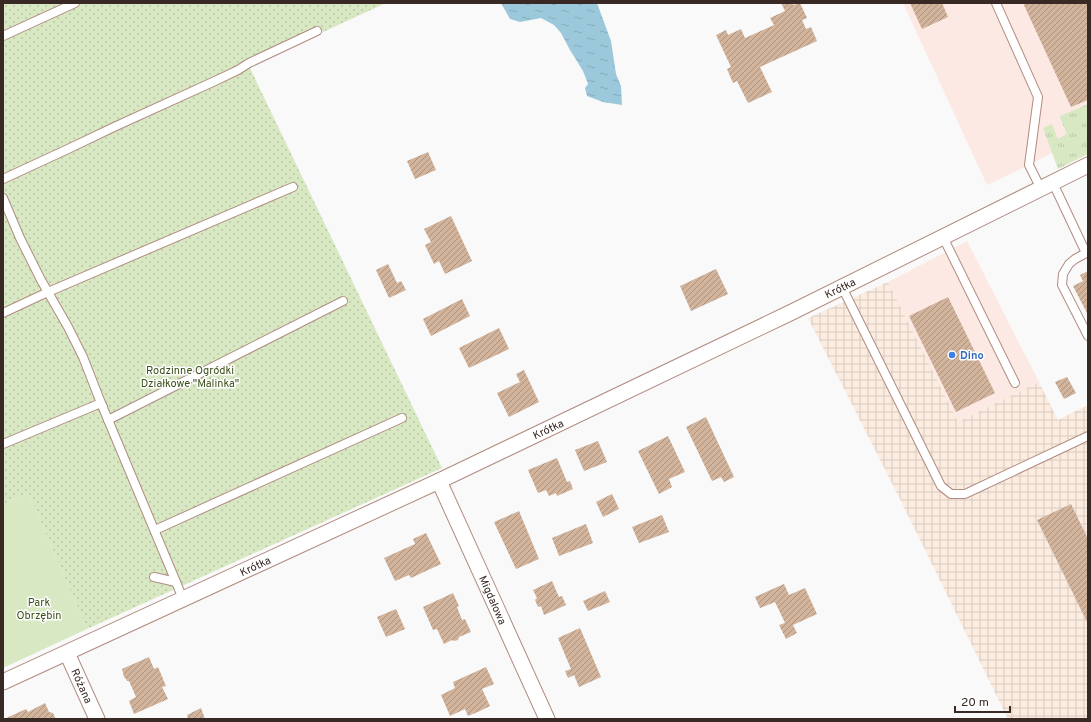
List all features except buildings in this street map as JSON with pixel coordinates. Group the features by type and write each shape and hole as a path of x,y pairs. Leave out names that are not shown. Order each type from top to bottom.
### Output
{"street":[{"name":"Krótka","path":"3,682 439,481 790,314 1088,165"},
{"name":"Migdałowa","path":"439,481 547,719"},
{"name":"Różana","path":"67,653 97,719"}],"lane":[{"path":"3,36 75,3"},
{"path":"996,3 1038,97 1030,165 1047,186 1087,252 1074,259 1069,264 1063,274 1062,285 1088,336"},
{"path":"3,179 215,81 317,31"},
{"path":"3,313 48,292 293,187"},
{"path":"3,198 20,238 83,357 183,599"},
{"path":"943,237 1015,383"},
{"path":"842,287 941,486 951,494 965,494 1088,436"},
{"path":"108,420 343,301"},
{"path":"3,444 101,403"},
{"path":"155,530 402,418"},
{"path":"154,577 176,582"}],"shaded area":[{"path":"903,3 1088,3 1088,134 987,185"},
{"path":"967,241 1039,382 958,422 888,282"},
{"path":"888,282 958,422 1039,382 1058,420 1088,405 1088,719 1008,719 901,501 808,318"}],"green space":[{"name":"Rodzinne Ogródki Działkowe \"Malinka\"","path":"3,3 386,3 249,66 442,468 87,629 28,492 3,505"},
{"path":"1088,104 1088,154 1058,169 1043,128 1052,124 1058,139 1067,134 1060,116"},
{"name":"Park Obrzębin","path":"28,492 87,629 3,668 3,505"}],"water":[{"path":"501,3 597,3 611,41 616,74 621,86 622,105 603,102 587,96 585,88 588,84 583,71 561,33 554,25 541,18 520,22 510,19"}],"place":[{"name":"Dino","path":"952,355"}]}
